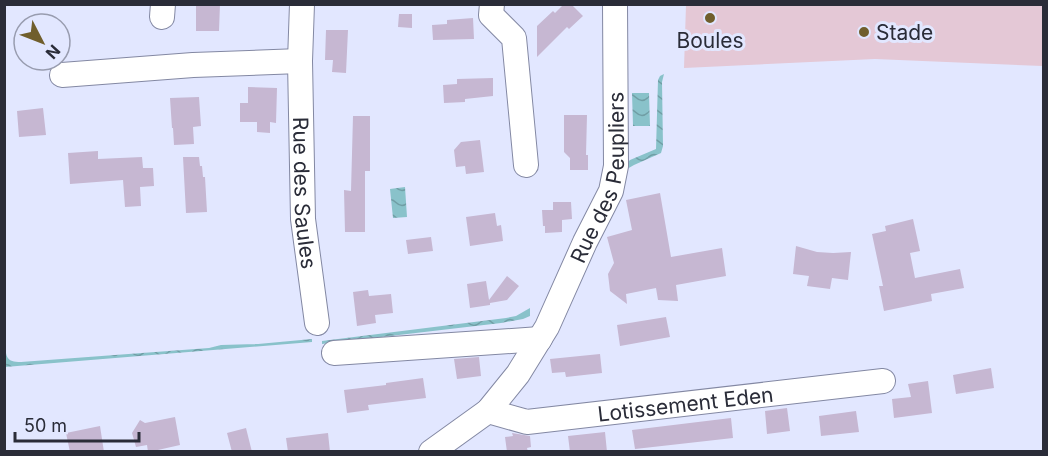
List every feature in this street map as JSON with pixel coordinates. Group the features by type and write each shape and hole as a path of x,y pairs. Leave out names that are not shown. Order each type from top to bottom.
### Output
{"street":[{"name":"Rue des Saules","path":"302,4 300,61 303,219 317,323"},
{"path":"492,4 492,15 514,38 526,165"},
{"name":"Rue des Peupliers","path":"431,452 488,411 519,374 547,327 611,190 615,165 615,4"},
{"path":"62,75 193,65 300,61"},
{"path":"334,353 540,339"},
{"name":"Lotissement Eden","path":"488,411 527,422 883,381"}],"shaded area":[{"name":"Stade","path":"686,5 1043,5 1043,66 875,59 684,68"}],"water":[{"path":"664,74 661,153 627,169 627,163 630,160 656,149 658,80"},
{"path":"632,93 649,93 650,126 633,126"},
{"path":"405,187 407,217 393,218 390,189"},
{"path":"530,308 530,316 501,323 322,344 322,341 506,318 516,316"},
{"path":"312,339 312,342 5,367 5,343 8,358 21,362"}],"building":[{"path":"196,4 220,4 219,31 196,31"},
{"path":"563,5 572,5 583,16 569,29 567,27 537,57 537,26"},
{"path":"399,14 412,14 412,28 398,27"},
{"path":"473,18 474,39 433,40 432,25 447,24 447,20"},
{"path":"326,30 348,30 346,73 332,72 333,60 325,60"},
{"path":"493,78 493,96 465,99 465,102 444,103 443,85 457,84 457,79"},
{"path":"248,87 277,88 276,123 270,122 270,133 257,132 257,122 240,122 240,103 248,103"},
{"path":"199,97 201,126 193,127 194,144 174,145 170,98"},
{"path":"43,108 46,135 19,137 17,111"},
{"path":"564,115 587,115 588,170 570,170 570,158 564,152"},
{"path":"353,116 370,116 370,171 365,171 365,232 345,232 344,190 351,191"},
{"path":"480,140 484,172 466,174 465,166 456,167 454,150 461,142"},
{"path":"98,151 98,159 142,157 143,168 153,168 154,186 140,187 141,206 125,207 123,180 70,184 68,153"},
{"path":"183,157 199,157 203,177 205,177 207,212 186,213"},
{"path":"660,193 671,257 722,248 726,276 676,285 678,301 658,300 656,288 626,294 627,304 610,291 608,274 614,263 607,237 632,230 626,200"},
{"path":"553,202 571,202 572,219 562,220 562,232 545,233 542,210 553,210"},
{"path":"495,213 497,226 501,225 503,241 470,246 466,217"},
{"path":"913,219 920,251 910,253 915,278 960,269 964,288 931,294 932,301 884,311 879,286 883,286 872,234 886,231 885,226"},
{"path":"431,237 433,251 408,254 406,240"},
{"path":"796,246 817,252 851,252 848,280 832,278 830,289 807,286 809,276 793,274"},
{"path":"507,276 519,286 507,300 470,308 467,284 486,281 489,300"},
{"path":"368,290 369,296 391,294 393,313 375,315 376,323 357,326 353,292"},
{"path":"666,317 670,337 620,346 617,325"},
{"path":"600,354 602,373 566,377 565,372 552,373 550,359"},
{"path":"479,357 481,376 457,379 454,359"},
{"path":"991,368 994,388 956,394 953,375"},
{"path":"423,378 426,398 368,405 369,410 347,413 344,390"},
{"path":"928,381 932,413 894,418 892,399 911,397 908,384"},
{"path":"787,408 790,431 767,434 765,411"},
{"path":"856,411 859,432 821,436 819,416"},
{"path":"175,417 180,445 149,452 147,445 136,447 132,433 140,420 145,423"},
{"path":"731,418 733,438 635,449 632,430"},
{"path":"100,426 104,452 70,452 66,433"},
{"path":"246,428 252,452 232,452 227,433"},
{"path":"605,432 607,452 570,452 568,436"},
{"path":"328,433 330,452 288,452 286,438"},
{"path":"512,433 530,436 531,447 527,448 528,452 507,452 505,437 513,436"}],"place":[{"name":"Boules","path":"710,18"},
{"name":"Stade","path":"864,32"}]}
